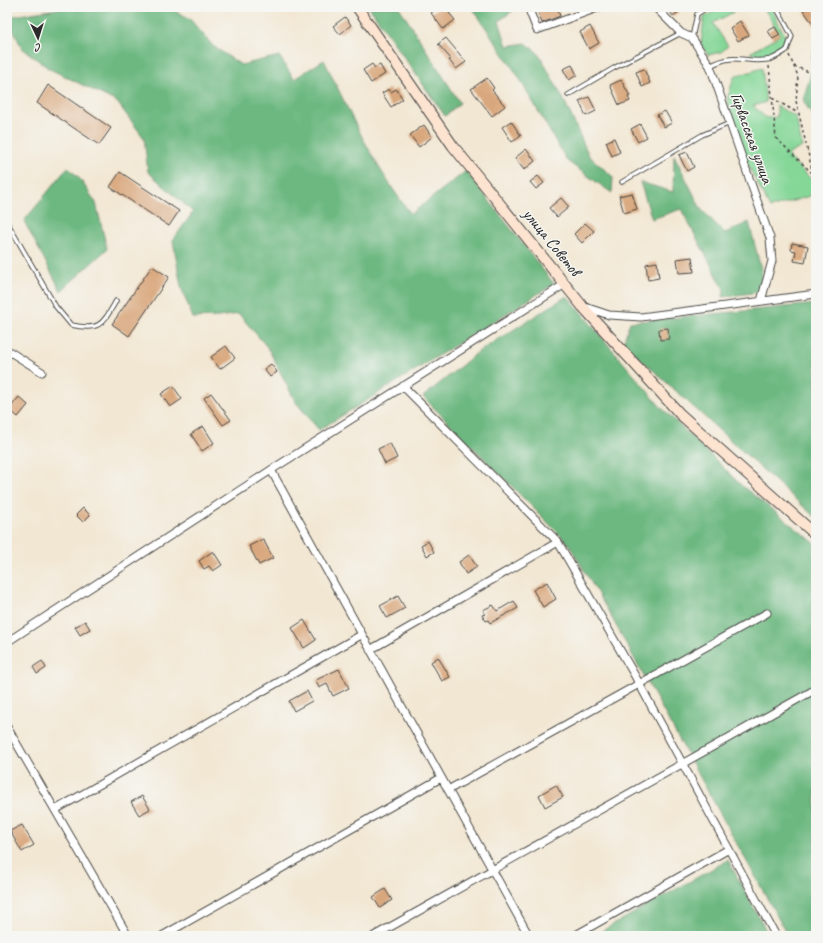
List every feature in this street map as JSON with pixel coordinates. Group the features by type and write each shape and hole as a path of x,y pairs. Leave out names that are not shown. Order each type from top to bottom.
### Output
{"main road":[{"name":"улица Советов","path":"357,7 453,146 566,284 583,307 680,414 816,535"}],"street":[{"path":"528,7 537,30 600,7"},
{"path":"655,7 681,33 692,38"},
{"name":"Гирвасская улица","path":"692,38 710,66 770,238 772,261 761,301"},
{"path":"7,642 271,470 566,284"},
{"path":"583,307 609,316 641,316 816,294"},
{"path":"7,350 42,372"},
{"path":"403,386 558,542 639,684 776,936"},
{"path":"271,470 529,936"},
{"path":"370,650 558,542"},
{"path":"448,790 767,613"},
{"path":"55,810 361,635"},
{"path":"374,936 816,689"},
{"path":"7,727 128,936"},
{"path":"162,936 441,778"},
{"path":"574,936 729,849"}],"lane":[{"path":"692,38 697,14 708,7"},
{"path":"710,66 734,57 768,60 786,50 792,36 776,7"},
{"path":"568,96 614,68 681,33"},
{"path":"622,182 702,135 731,123"},
{"path":"7,222 56,307 71,325 89,329 103,322 116,301"}],"path":[{"path":"786,50 798,76 796,101 813,174"},
{"path":"768,60 776,138 816,178"},
{"path":"794,65 816,75"},
{"path":"772,98 798,113"}],"green space":[{"path":"69,7 167,7 189,18 213,46 241,65 279,56 294,79 324,60 374,159 385,178 411,214 466,171 554,284 319,430 295,401 268,348 239,314 193,318 181,287 173,240 193,212 148,172 144,138 117,102 48,68 22,48 7,17"},
{"path":"369,7 399,7 460,103 445,116"},
{"path":"472,7 513,7 515,9 499,21 507,46 526,43 539,54 565,102 589,156 613,177 612,193 567,161 518,76"},
{"path":"723,7 743,7 713,23 728,46 721,52 708,55 701,45 704,17"},
{"path":"760,7 771,7 786,38 780,48 762,57 750,53 780,35 764,8"},
{"path":"816,44 816,122 803,100 813,67 811,58"},
{"path":"762,68 766,102 753,106 766,118 777,117 777,106 796,117 802,147 787,155 816,184 816,194 770,208 748,165 727,100 734,77"},
{"path":"674,155 701,209 725,233 749,222 762,273 759,292 723,297 724,289 681,209 652,219 640,182 673,192"},
{"path":"68,167 80,179 96,203 107,249 61,291 24,221"},
{"path":"567,296 660,406 741,485 816,544 816,936 788,936 608,611 568,543 423,397 478,352"},
{"path":"816,304 816,518 623,343 630,322"},
{"path":"728,860 769,936 593,936"}],"building":[{"path":"439,7 444,7 455,20 443,29 431,13"},
{"path":"536,7 557,7 560,16 542,23"},
{"path":"667,7 686,7 673,16"},
{"path":"801,7 812,7 816,12 816,28"},
{"path":"345,17 351,25 340,34 333,26"},
{"path":"740,21 749,35 738,41 730,28"},
{"path":"590,26 599,43 589,49 580,32"},
{"path":"775,27 780,35 773,39 768,31"},
{"path":"446,38 466,62 456,69 449,60 451,59 438,44"},
{"path":"372,64 375,68 380,65 385,74 371,83 363,70"},
{"path":"572,65 577,75 569,80 563,69"},
{"path":"644,69 650,83 642,87 636,72"},
{"path":"487,78 494,88 492,90 505,106 492,116 471,89"},
{"path":"621,80 630,96 628,97 630,101 619,105 610,85"},
{"path":"48,85 111,128 99,145 37,103"},
{"path":"389,89 391,92 396,89 403,99 391,107 382,93"},
{"path":"589,97 596,111 586,116 579,101"},
{"path":"665,111 672,123 664,127 657,115"},
{"path":"511,121 521,136 512,142 502,127"},
{"path":"640,124 647,137 638,142 631,129"},
{"path":"424,125 432,137 419,147 410,135"},
{"path":"614,138 620,152 612,156 606,142"},
{"path":"526,149 535,161 524,170 515,158"},
{"path":"687,152 694,167 687,171 679,155"},
{"path":"120,172 179,211 169,226 110,187"},
{"path":"538,176 544,183 536,189 530,182"},
{"path":"632,193 637,209 624,213 619,196"},
{"path":"561,198 569,207 557,217 549,208"},
{"path":"585,223 594,231 582,243 574,234"},
{"path":"792,243 808,246 805,263 794,261 796,251 791,250"},
{"path":"692,257 694,272 679,273 677,259"},
{"path":"657,262 659,278 648,280 646,264"},
{"path":"152,266 169,277 129,336 112,324"},
{"path":"668,328 669,339 660,340 659,329"},
{"path":"226,346 235,358 220,369 211,357"},
{"path":"271,364 277,372 270,377 264,369"},
{"path":"173,386 182,399 170,407 161,394"},
{"path":"211,393 231,420 223,425 204,398"},
{"path":"19,397 28,405 18,417 9,409"},
{"path":"203,426 214,443 202,451 191,434"},
{"path":"390,443 397,458 385,464 378,449"},
{"path":"83,508 90,515 83,522 76,515"},
{"path":"263,539 273,558 259,565 249,546"},
{"path":"428,541 434,552 427,556 421,545"},
{"path":"213,551 222,565 213,571 209,566 204,569 199,561"},
{"path":"469,555 477,567 466,574 459,562"},
{"path":"547,582 556,599 543,607 533,590"},
{"path":"398,596 405,608 387,618 380,606"},
{"path":"514,601 518,608 490,623 488,620 486,621 482,615 485,614 483,610 493,605 497,611"},
{"path":"304,620 316,640 304,648 292,628"},
{"path":"85,621 90,629 80,635 75,627"},
{"path":"438,657 450,677 442,681 431,662"},
{"path":"42,661 46,668 37,674 33,667"},
{"path":"339,669 349,688 333,696 327,684 319,688 316,680"},
{"path":"307,691 312,701 294,711 289,701"},
{"path":"556,785 563,797 545,807 539,795"},
{"path":"142,796 150,809 139,815 131,802"},
{"path":"22,825 34,845 22,852 10,831"},
{"path":"385,889 392,900 380,908 373,897"}]}
